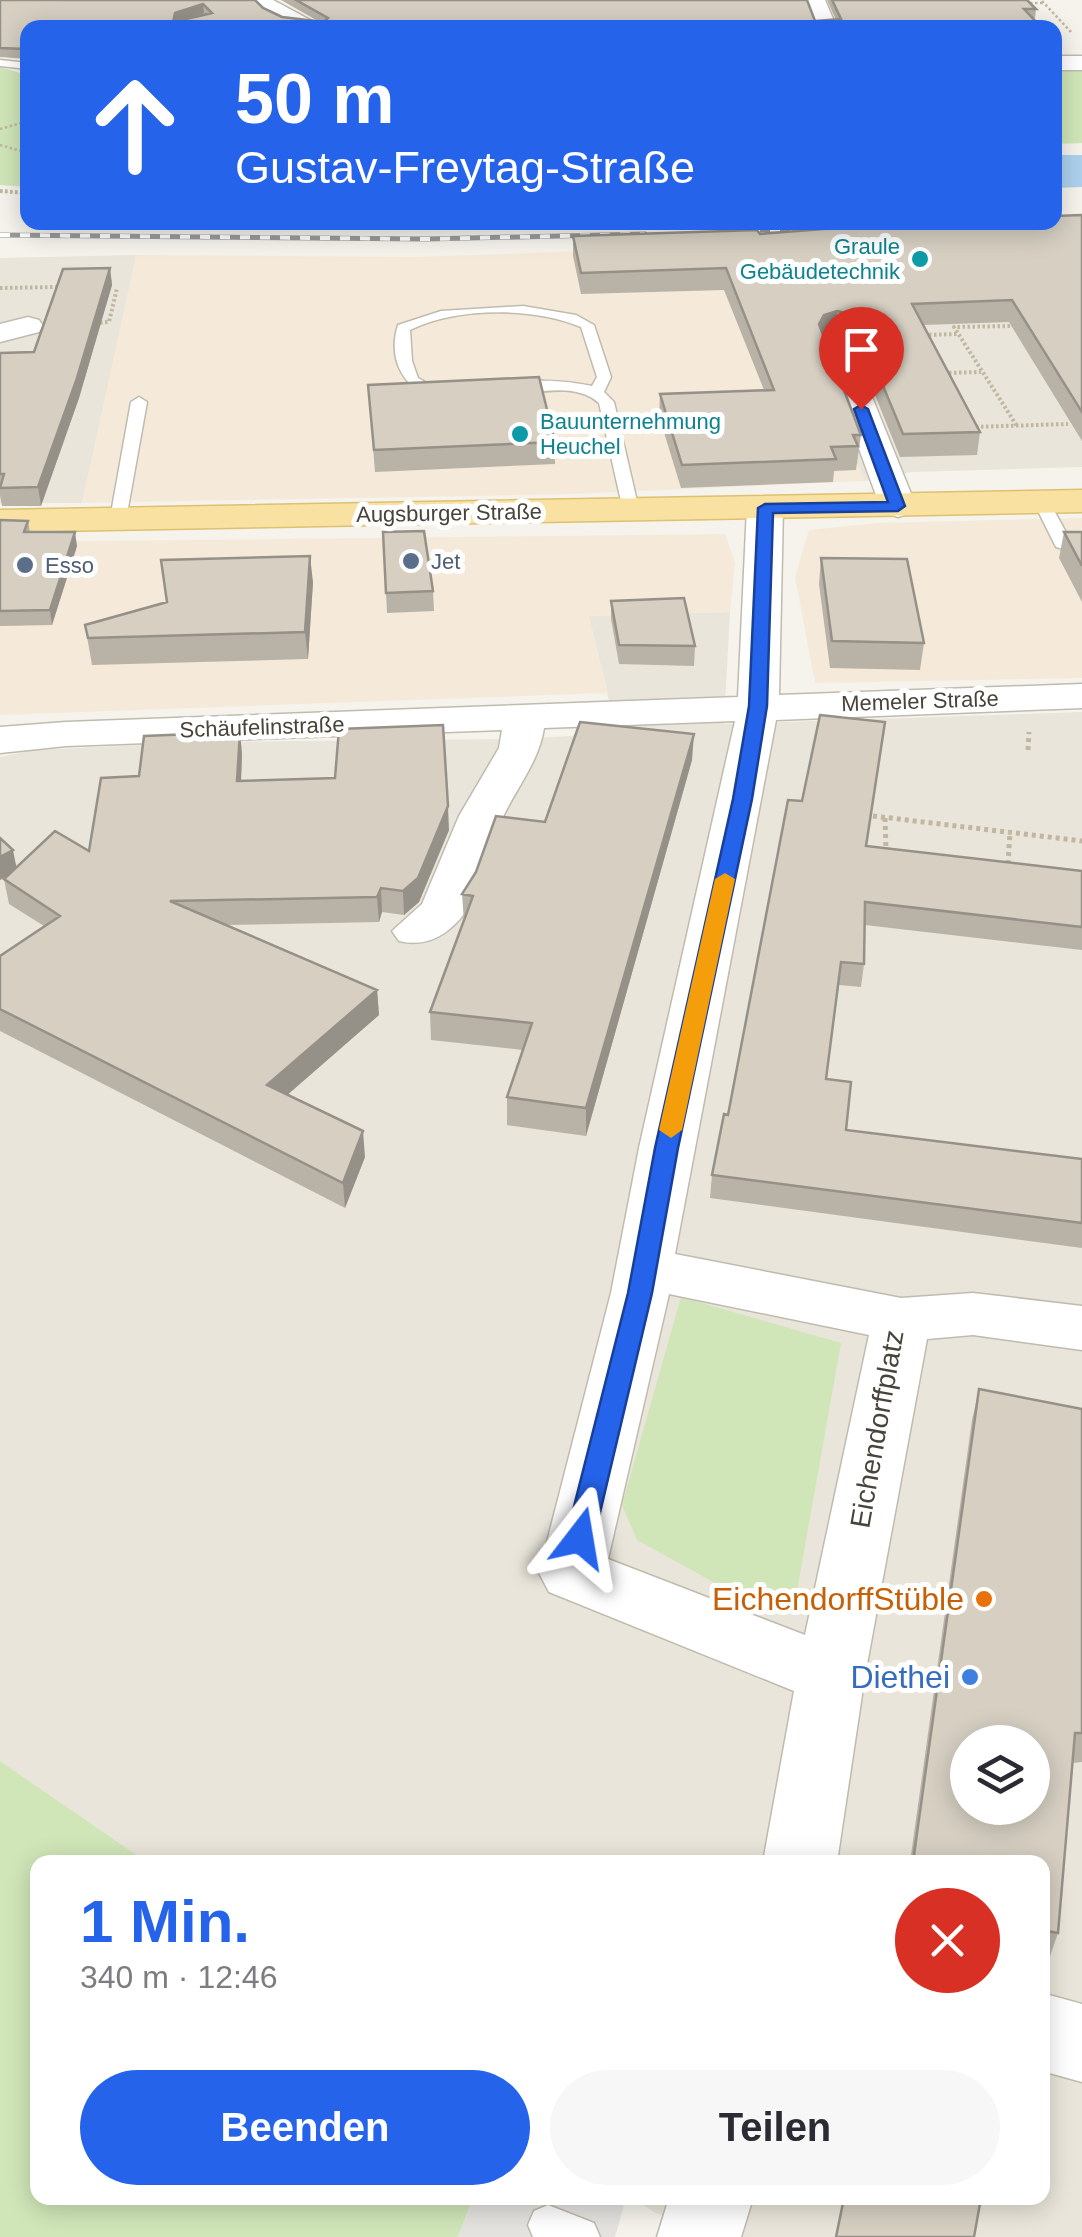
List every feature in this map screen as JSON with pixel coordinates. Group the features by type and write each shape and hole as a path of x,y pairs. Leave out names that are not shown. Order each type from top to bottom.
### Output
{"main road":[{"name":"Augsburger Straße","path":"0,522 1082,501"}],"street":[{"path":"261,0 272,11 295,20"},
{"path":"836,344 898,506"},
{"path":"765,508 758,706 742,799 640,1293 572,1573 831,1675"},
{"name":"Memeler Straße","path":"758,706 1082,696"},
{"name":"Schäufelinstraße","path":"0,740 66,734 758,706"},
{"path":"416,930 442,911 482,816 520,748 525,717"},
{"name":"Eichendorffplatz","path":"646,1252 901,1320 831,1675 801,1855"},
{"path":"901,1320 974,1314 1082,1328"},
{"path":"1050,2034 1082,2043"},
{"path":"699,2237 709,2205"}],"lane":[{"path":"457,392 428,393 415,387 403,328 422,318 451,314 544,312 570,316 592,331 604,376 596,392"},
{"path":"496,390 572,388 596,392 606,402 631,510"},
{"path":"118,519 139,402"},
{"path":"1042,503 1065,547"}],"path":[{"path":"1024,3 1042,1 1060,20"},
{"path":"1062,22 1075,36"},
{"path":"0,288 56,287"},
{"path":"14,330 109,322 117,288"},
{"path":"1017,426 954,327 1027,325"},
{"path":"918,335 958,334"},
{"path":"938,373 982,372"},
{"path":"970,427 1068,424"},
{"path":"849,813 1082,840"},
{"path":"885,818 886,850 904,852"},
{"path":"1008,864 1010,832"},
{"path":"990,862 1026,867"}],"shaded area":[{"path":"1082,234 774,285 865,481 574,494 82,503 136,255 415,257"},
{"path":"136,255 124,329 82,503 0,503 0,258"},
{"path":"1082,275 1082,467 912,472 865,481 773,285"},
{"path":"1082,518 1082,678 815,683 795,577 809,530 878,523"},
{"path":"725,534 735,563 730,612 589,616 608,693 0,715 0,542"},
{"path":"730,612 724,724 1082,712 1082,2237 713,2237 644,2205 1050,2205 1050,1855 137,1855 0,1761 0,757 33,750 209,742 523,739 617,733 588,616"},
{"path":"470,2205 624,2205 615,2237 458,2237"}],"green space":[{"path":"0,67 20,73 20,186 0,185"},
{"path":"1062,68 1082,68 1082,143 1062,144"},
{"path":"681,1297 841,1343 797,1591 733,1593 637,1540 622,1505"},
{"path":"0,1761 137,1855 30,1855 30,2205 470,2205 458,2237 0,2237"}],"water":[{"path":"1062,155 1082,155 1082,187 1062,188"}],"building":[{"path":"0,0 255,0 282,17 307,20 182,20 212,13 203,4 175,13 173,20 20,20 20,49 0,48"},
{"path":"296,0 807,0 815,20 326,20"},
{"path":"832,0 1027,0 1036,9 1024,9 1034,20 828,20 841,19"},
{"path":"1082,215 1082,412 1012,300 912,304 980,432 903,434 856,321 850,314 837,311 824,315 819,324 861,435 853,435 858,446 831,447 836,459 682,465 660,394 774,390 726,268 581,273 573,236 757,230 760,234 811,230 1062,230 1062,216"},
{"path":"110,268 38,487 0,488 4,474 0,474 0,353 34,352 63,269"},
{"path":"539,377 555,442 374,450 368,385"},
{"path":"0,520 28,521 24,532 75,532 50,610 0,611"},
{"path":"424,531 433,591 386,593 383,532"},
{"path":"1064,532 1082,532 1082,566"},
{"path":"310,556 305,632 88,638 85,625 167,602 161,560"},
{"path":"821,558 907,559 924,643 832,641"},
{"path":"684,598 695,646 619,645 611,601"},
{"path":"820,715 885,722 866,846 1082,871 1082,927 865,902 864,964 841,962 826,1079 851,1082 846,1130 1082,1159 1082,1223 712,1175 724,1114 728,1115 788,800 802,801"},
{"path":"580,722 694,734 586,1108 507,1097 532,1023 430,1012 473,896 462,894 476,872 496,816 545,822"},
{"path":"443,725 448,806 418,878 403,891 381,888 377,897 170,901 377,990 267,1085 363,1131 343,1183 0,1009 0,956 60,916 4,879 55,831 89,851 101,778 139,776 144,736 240,732 237,781 335,778 339,729"},
{"path":"0,838 13,850 0,857"},
{"path":"979,1389 1082,1409 1082,1733 1075,1733 1058,1933 1050,1932 1050,1855 914,1855"},
{"path":"843,2205 980,2205 974,2237 836,2237"}],"railway":[{"path":"730,231 765,230"},
{"path":"0,235 427,239 645,234"}],"slow traffic":[{"path":"671,1130 725,879"}],"place":[{"name":"Graule Gebäudetechnik","path":"920,259"},
{"name":"Bauunternehmung Heuchel","path":"520,434"},
{"name":"Jet","path":"411,561"},
{"name":"Esso","path":"25,565"},
{"name":"EichendorffStüble","path":"984,1599"},
{"name":"Diethei","path":"970,1677"}],"route":[{"path":"580,1538 640,1293 666,1148 742,799 758,706 765,508 898,506 861,409"}]}
